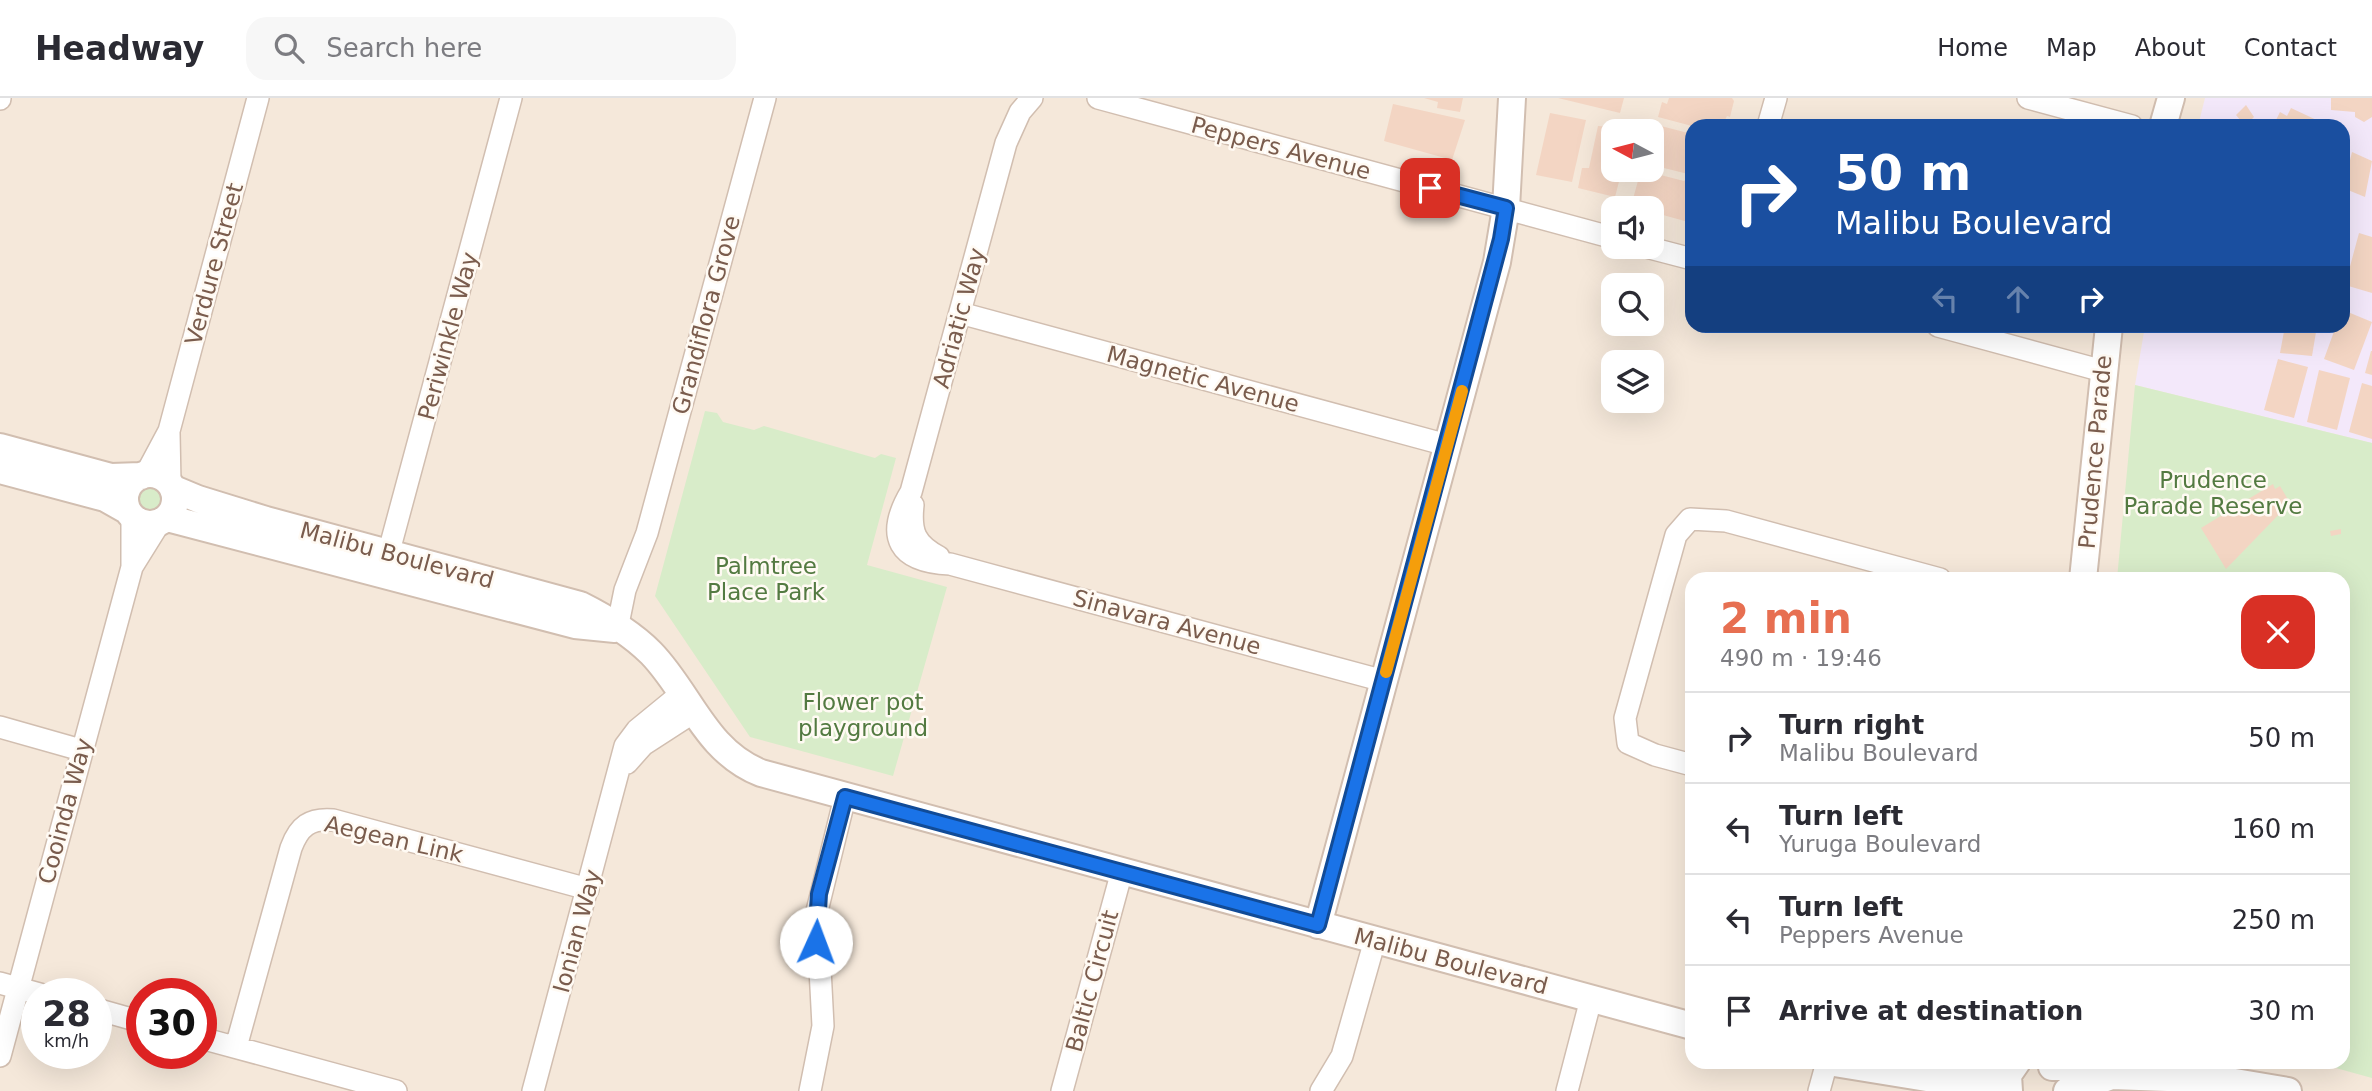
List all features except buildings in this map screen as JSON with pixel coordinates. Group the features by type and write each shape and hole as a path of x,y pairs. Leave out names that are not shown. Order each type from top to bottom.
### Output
{"street":[{"name":"Verdure Street","path":"158,480 258,98"},
{"name":"Periwinkle Way","path":"386,563 511,98"},
{"name":"Grandiflora Grove","path":"617,629 631,612 639,593 644,575 647,533 765,98"},
{"name":"Adriatic Way","path":"1006,143 1007,120 1013,98"},
{"name":"Adriatic Way","path":"907,540 897,529 899,519 911,492 1006,143 1020,112 1031,98"},
{"name":"Peppers Avenue","path":"1098,98 1601,234"},
{"path":"1318,925 1497,262 1506,208 1512,98"},
{"path":"1771,119 1776,98"},
{"path":"2028,98 2106,119"},
{"path":"2165,119 2171,98"},
{"path":"1664,252 1685,257"},
{"name":"Magnetic Avenue","path":"960,313 1447,445"},
{"path":"1964,333 2103,371"},
{"name":"Prudence Parade","path":"2084,572 2108,333"},
{"name":"Malibu Boulevard","path":"0,447 111,477 158,480 198,499 575,625 617,629 651,653 715,742 737,762 773,777 1685,1024"},
{"path":"0,470 104,498 145,523 164,520 175,504 158,480 134,480 126,494 130,513"},
{"name":"Cooinda Way","path":"0,1056 9,986 81,750 132,567 130,513"},
{"path":"1685,763 1655,755 1628,743 1625,718 1628,698 1676,535 1689,519 1726,521 1914,572"},
{"name":"Malibu Boulevard","path":"164,520 386,563"},
{"name":"Cooinda Way","path":"132,567 164,520"},
{"name":"Sinavara Avenue","path":"907,540 918,560 950,564 1384,681"},
{"name":"Ionian Way","path":"533,1091 620,771 643,744 687,703"},
{"path":"0,727 81,750"},
{"path":"810,1091 823,1026 817,911 845,797"},
{"name":"Aegean Link","path":"236,1047 291,848 304,824 314,820 333,820 588,889"},
{"name":"Baltic Circuit","path":"1062,1091 1122,871"},
{"path":"1321,1091 1342,1056 1375,940"},
{"path":"1567,1091 1591,999"},
{"path":"217,1042 396,1091"},
{"path":"1819,1091 1826,1069"},
{"path":"1871,1069 1952,1082 1988,1091"},
{"path":"1952,1082 1994,1069"},
{"path":"2009,1091 2008,1075 2012,1069"},
{"path":"2083,1069 2112,1076 2197,1078 2288,1091"},
{"path":"2067,1091 2112,1076"}],"shaded area":[{"path":"0,98 2372,98 2372,1091 0,1091"},
{"path":"2205,98 2372,98 2372,443 2135,385 2144,333 2350,333 2350,119 2200,119"}],"green space":[{"name":"Prudence Parade Reserve","path":"2135,385 2372,443 2372,1078 2339,1069 2350,1069 2350,572 2118,572"},
{"name":"Palmtree Place Park","path":"705,411 717,413 723,422 754,430 764,426 875,458 881,454 896,458 867,565 947,587 893,776 750,737 655,596"},
{"path":"151,487 159,491 163,499 159,507 151,511 143,507 139,499 143,491"}],"slow traffic":[{"path":"1386,672 1462,391"}],"route":[{"path":"816,942 819,894 845,797 1318,925 1492,283 1506,208 1430,188"}],"park label":[{"name":"Flower pot playground","path":"863,715"}]}
